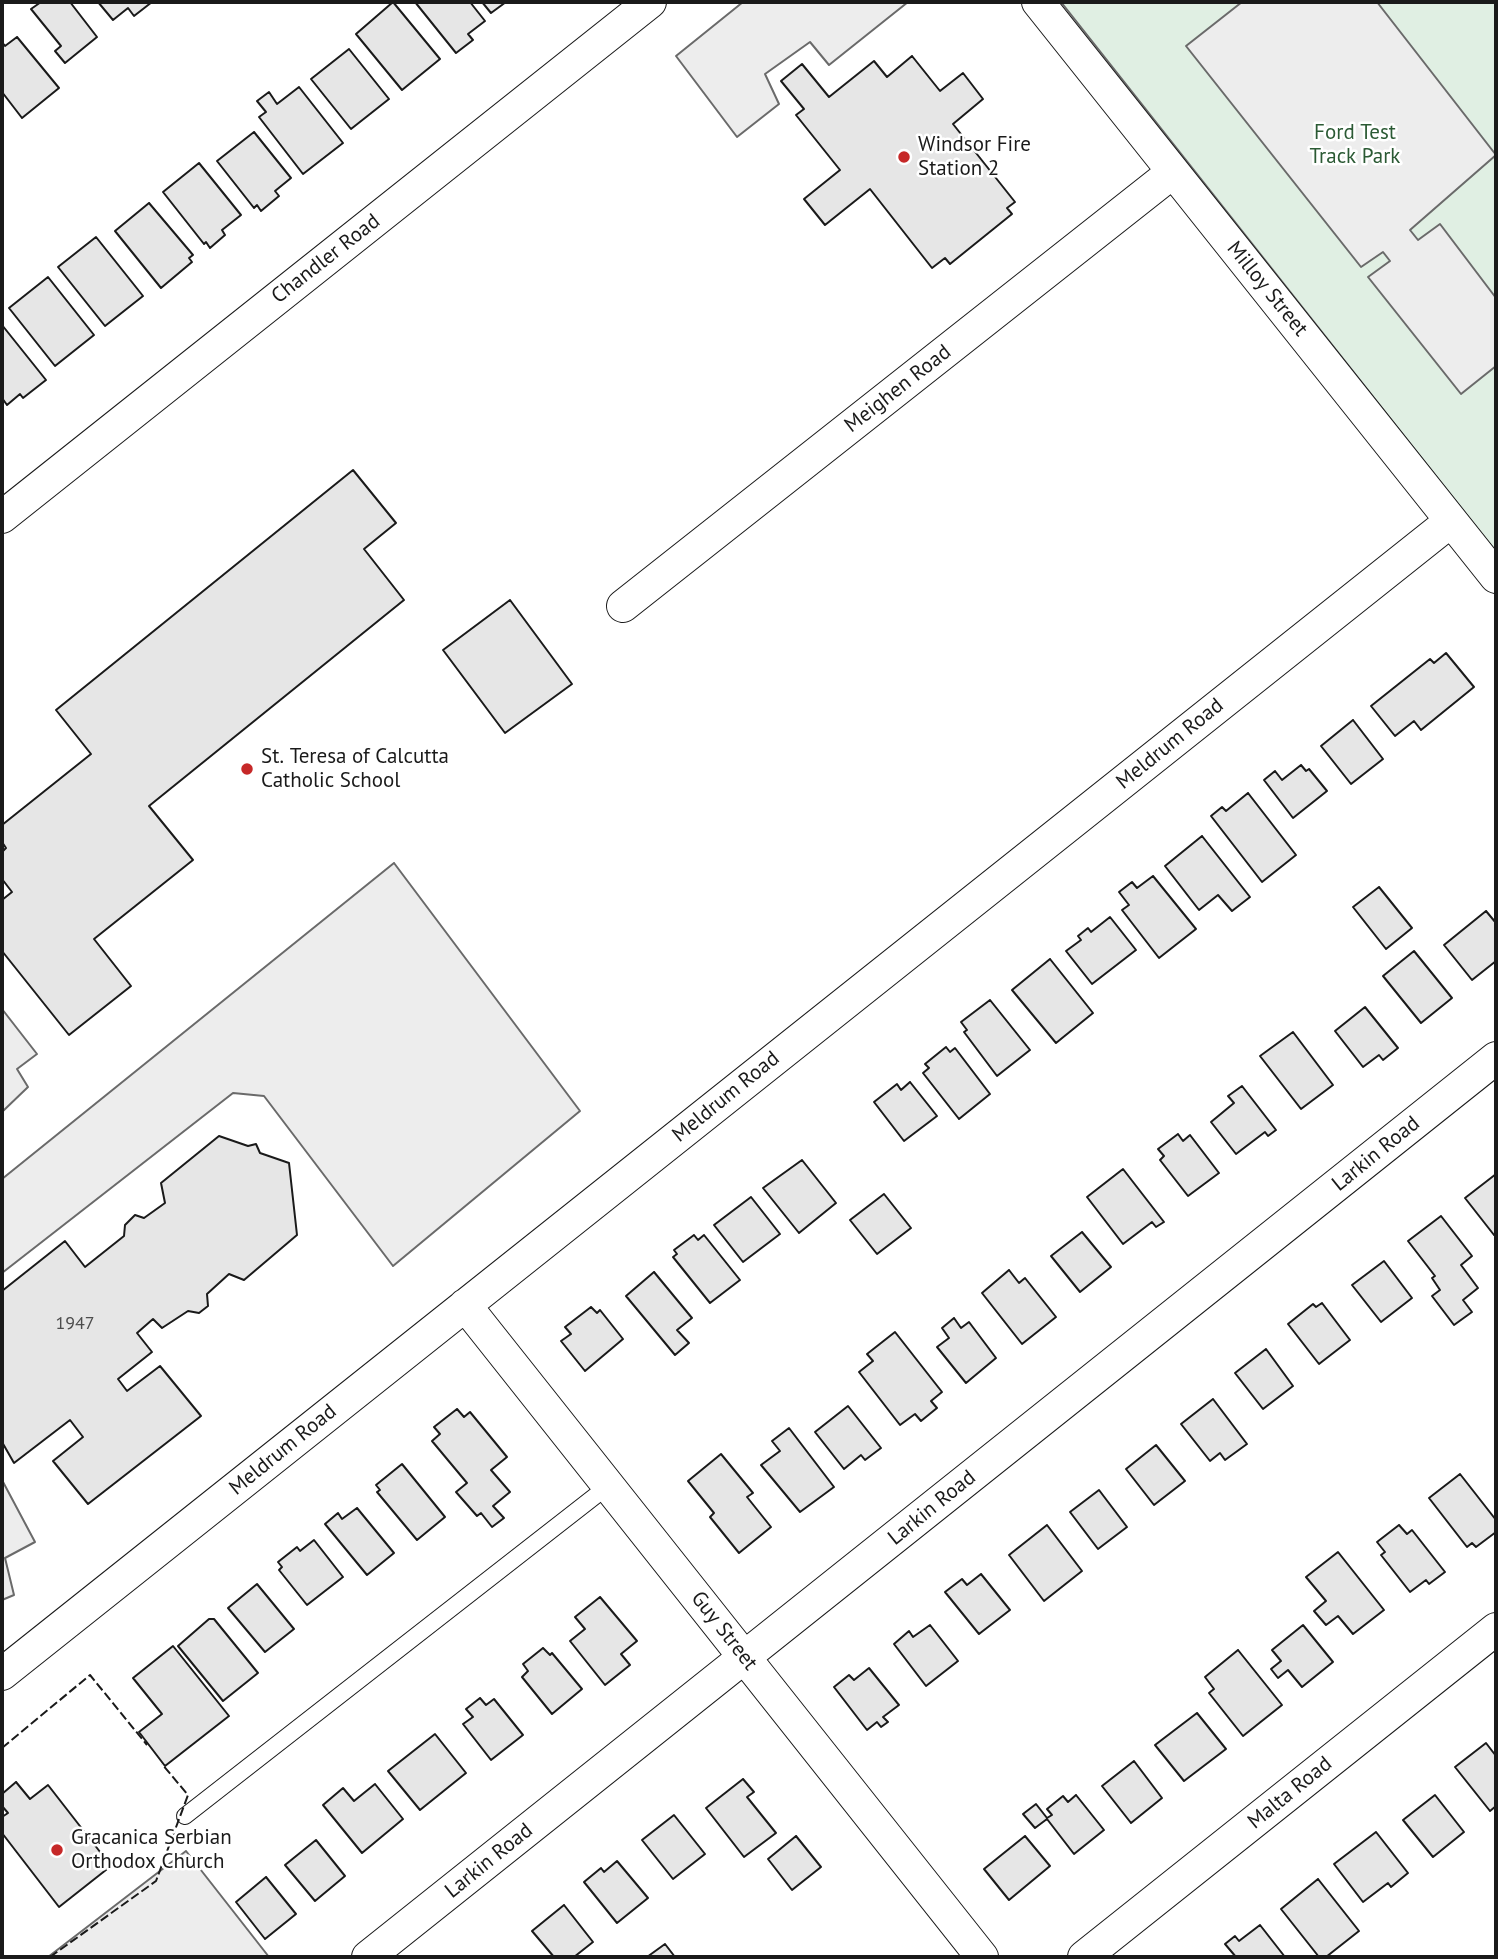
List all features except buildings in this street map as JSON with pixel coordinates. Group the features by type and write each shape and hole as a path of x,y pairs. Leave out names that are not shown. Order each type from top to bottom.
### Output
{"street":[{"name":"Chandler Road","path":"2,517 650,2"},
{"name":"Milloy Street","path":"1038,2 1496,577"},
{"name":"Meighen Road","path":"623,606 1173,172"},
{"name":"Meldrum Road","path":"2,1674 1451,521"},
{"name":"Larkin Road","path":"383,1953 744,1657 1496,1058"},
{"name":"Guy Street","path":"465,1305 982,1957"},
{"name":"Malta Road","path":"1084,1957 1496,1629"}],"lane":[{"path":"185,1816 608,1486"}],"green space":[{"name":"Ford Test Track Park","path":"1061,2 1496,2 1496,552"}],"shaded area":[{"path":"743,2 908,2 829,65 810,42 765,74 779,104 737,137 676,56"},
{"path":"1242,2 1377,2 1496,155 1410,230 1418,240 1440,224 1496,298 1496,366 1461,394 1368,277 1390,261 1383,252 1361,267 1186,46"},
{"path":"394,863 580,1111 393,1266 264,1096 233,1093 2,1273 2,1179"},
{"path":"2,1009 37,1054 17,1069 28,1087 2,1112"},
{"path":"2,1480 35,1542 5,1558 14,1595 2,1600"},
{"path":"186,1851 269,1957 48,1957"}],"fence":[{"path":"2,1748 90,1675 147,1745"},
{"path":"50,1957 156,1881 188,1795 162,1764"},
{"path":"2,1953 4,1957"}],"place":[{"name":"Windsor Fire Station 2","path":"904,157"},
{"name":"St. Teresa of Calcutta Catholic School","path":"247,769"},
{"name":"Gracanica Serbian Orthodox Church","path":"57,1850"}]}
